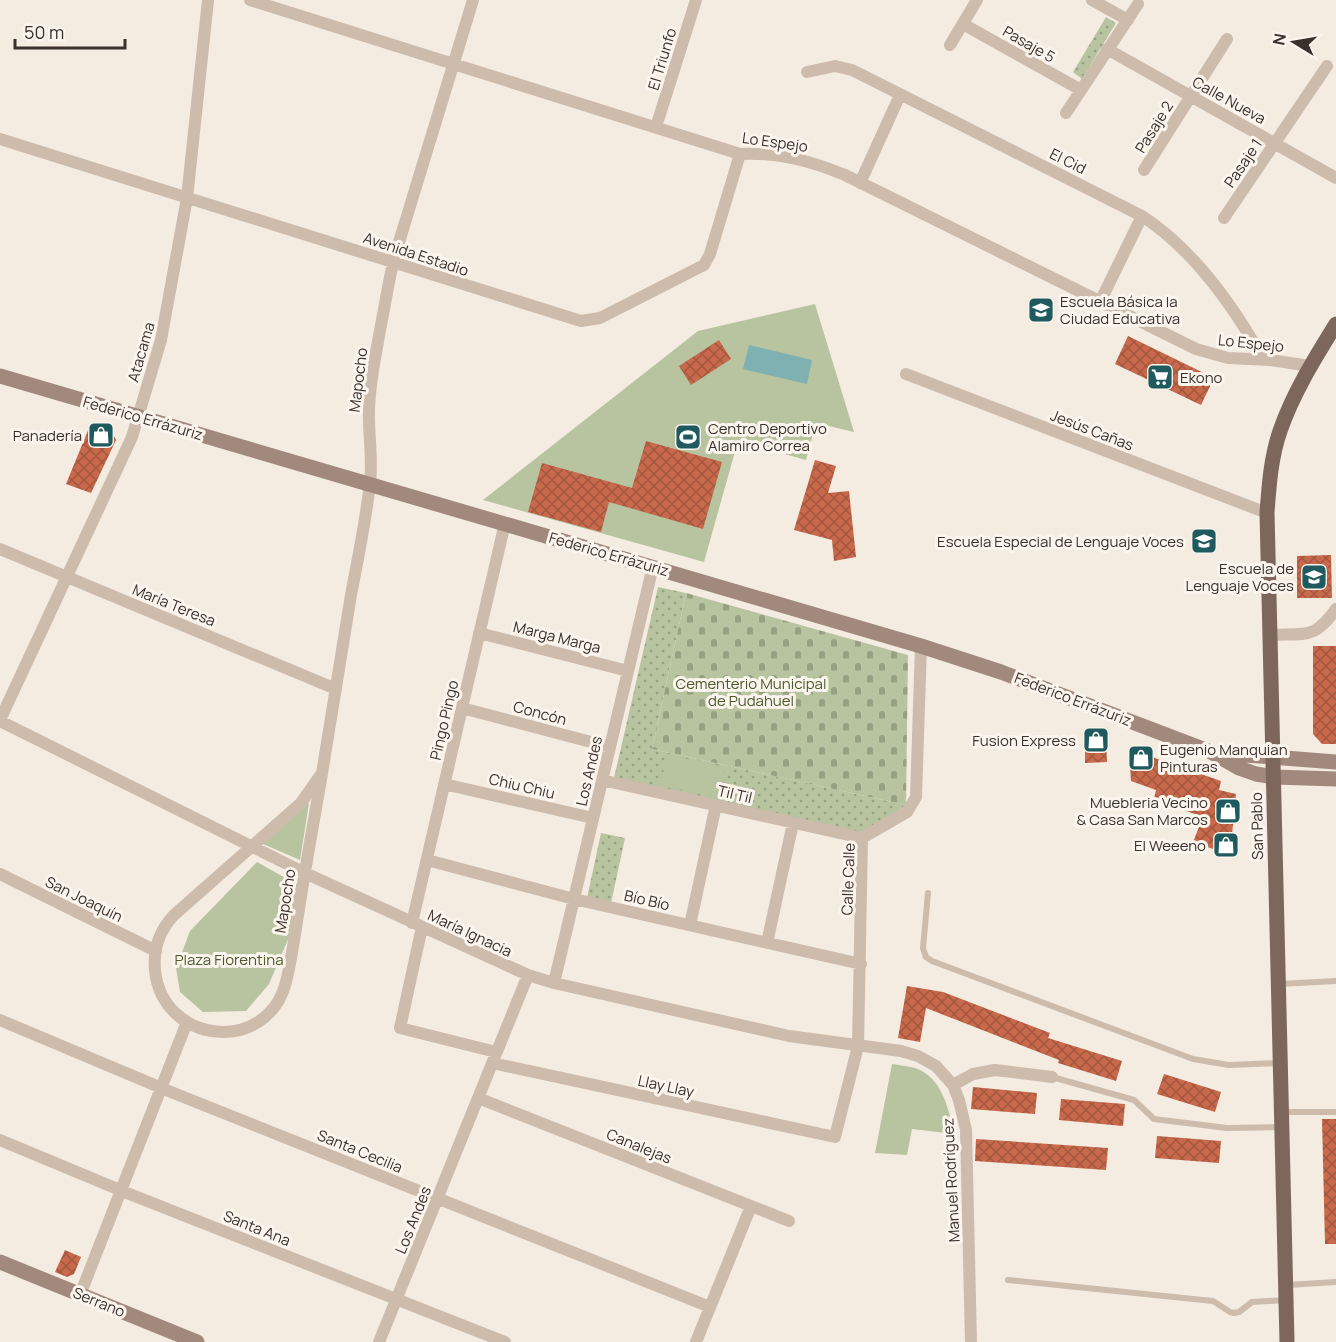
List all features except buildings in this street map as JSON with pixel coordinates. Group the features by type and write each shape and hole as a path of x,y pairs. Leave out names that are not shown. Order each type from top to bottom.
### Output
{"main road":[{"name":"San Pablo","path":"1287,1342 1267,513 1269,476 1279,432 1310,366 1336,324"}],"street":[{"name":"Atacama","path":"0,720 125,453 165,324 187,198 208,0"},
{"name":"Lo Espejo","path":"252,0 740,154 768,154 803,160 860,183 1206,353 1228,358 1263,359 1310,366"},
{"name":"Mapocho","path":"322,773 301,803 166,923 161,932 156,951 156,975 163,998 170,1008 187,1022 211,1032 231,1032 250,1026 275,1007 283,992 289,972 370,484 370,392 393,263 473,0"},
{"name":"El Triunfo","path":"656,128 696,0"},
{"path":"950,45 976,0"},
{"path":"1092,0 1128,20"},
{"path":"1066,113 1138,4"},
{"name":"Pasaje 5","path":"963,24 1081,90"},
{"name":"Pasaje 2","path":"1144,170 1227,39"},
{"name":"Calle Nueva","path":"1107,49 1336,178"},
{"name":"El Cid","path":"807,72 829,66 844,67 1142,216 1172,238 1198,265 1230,308 1263,359"},
{"name":"Pasaje 1","path":"1224,218 1327,66"},
{"path":"860,183 900,94"},
{"name":"Avenida Estadio","path":"0,139 575,320 594,320 704,265 710,254 740,154"},
{"path":"1100,302 1142,216"},
{"name":"Jesús Cañas","path":"906,374 1267,513"},
{"name":"Federico Errázuriz","path":"0,376 921,646 1001,672 1211,752 1246,771 1274,777 1336,779"},
{"name":"Pingo Pingo","path":"400,1028 427,860 505,523"},
{"name":"María Teresa","path":"0,549 336,689"},
{"name":"Los Andes","path":"554,983 653,566"},
{"path":"1270,635 1318,630 1336,609"},
{"name":"Marga Marga","path":"479,633 628,671"},
{"name":"Calle Calle","path":"834,1137 858,1046 862,838 907,812 916,797 921,646"},
{"name":"Concón","path":"462,708 610,747"},
{"name":"María Ignacia","path":"0,720 305,873 528,975 554,983 789,1036 918,1056 936,1066 953,1085"},
{"name":"Federico Errázuriz","path":"1211,752 1237,756 1336,762"},
{"name":"Til Til","path":"602,780 862,838"},
{"name":"Chiu Chiu","path":"444,784 593,818"},
{"path":"690,925 716,806"},
{"path":"767,943 793,823"},
{"name":"Bío Bío","path":"427,860 574,899 861,964"},
{"name":"San Joaquín","path":"0,874 156,951"},
{"name":"Los Andes","path":"379,1342 528,975"},
{"name":"Santa Cecilia","path":"0,1020 162,1088 710,1307"},
{"path":"81,1294 187,1022"},
{"name":"Llay Llay","path":"400,1028 494,1058 834,1137"},
{"path":"953,1085 973,1074 995,1070 1052,1077"},
{"name":"Manuel Rodríguez","path":"953,1085 962,1107 966,1130 971,1342"},
{"name":"Canalejas","path":"478,1098 789,1221"},
{"name":"Santa Ana","path":"0,1140 121,1191 505,1342"},
{"path":"696,1342 751,1206"},
{"name":"Serrano","path":"0,1262 197,1342"}],"lane":[{"path":"928,893 923,948 926,957 932,961 1193,1059 1229,1065 1280,1063"},
{"path":"1279,984 1336,981"},
{"path":"1052,1077 1134,1100 1154,1119 1227,1128 1336,1112"},
{"path":"1008,1280 1213,1301 1234,1313 1252,1302 1286,1292 1336,1282"}],"green space":[{"path":"1106,17 1116,23 1082,79 1073,72"},
{"name":"Centro Deportivo Alamiro Correa","path":"815,304 854,432 816,423 806,460 738,441 704,562 483,500 698,331"},
{"path":"658,587 686,593 652,749 906,805 866,834 614,778"},
{"name":"Cementerio Municipal de Pudahuel","path":"686,593 908,655 906,805 652,749"},
{"path":"667,755 725,767 718,798 660,785"},
{"path":"309,803 300,860 263,844"},
{"path":"601,833 625,838 611,903 587,898"},
{"name":"Plaza Fiorentina","path":"257,862 298,885 289,937 269,984 246,1011 203,1012 180,992 176,968 190,931"},
{"path":"892,1064 915,1068 932,1079 943,1095 955,1134 912,1129 907,1155 875,1153"}],"water":[{"path":"749,345 812,360 807,384 743,369"}],"place":[{"name":"Escuela Básica la Ciudad Educativa","path":"1041,310"},
{"name":"Ekono","path":"1160,377"},
{"name":"Panadería","path":"101,435"},
{"name":"Centro Deportivo Alamiro Correa","path":"688,437"},
{"name":"Escuela Especial de Lenguaje Voces","path":"1204,541"},
{"name":"Escuela de Lenguaje Voces","path":"1314,577"},
{"name":"Fusion Express","path":"1096,740"},
{"name":"Eugenio Manquian Pinturas","path":"1141,758"},
{"name":"Muebleria Vecino & Casa San Marcos","path":"1228,811"},
{"name":"El Weeeno","path":"1226,845"}]}
